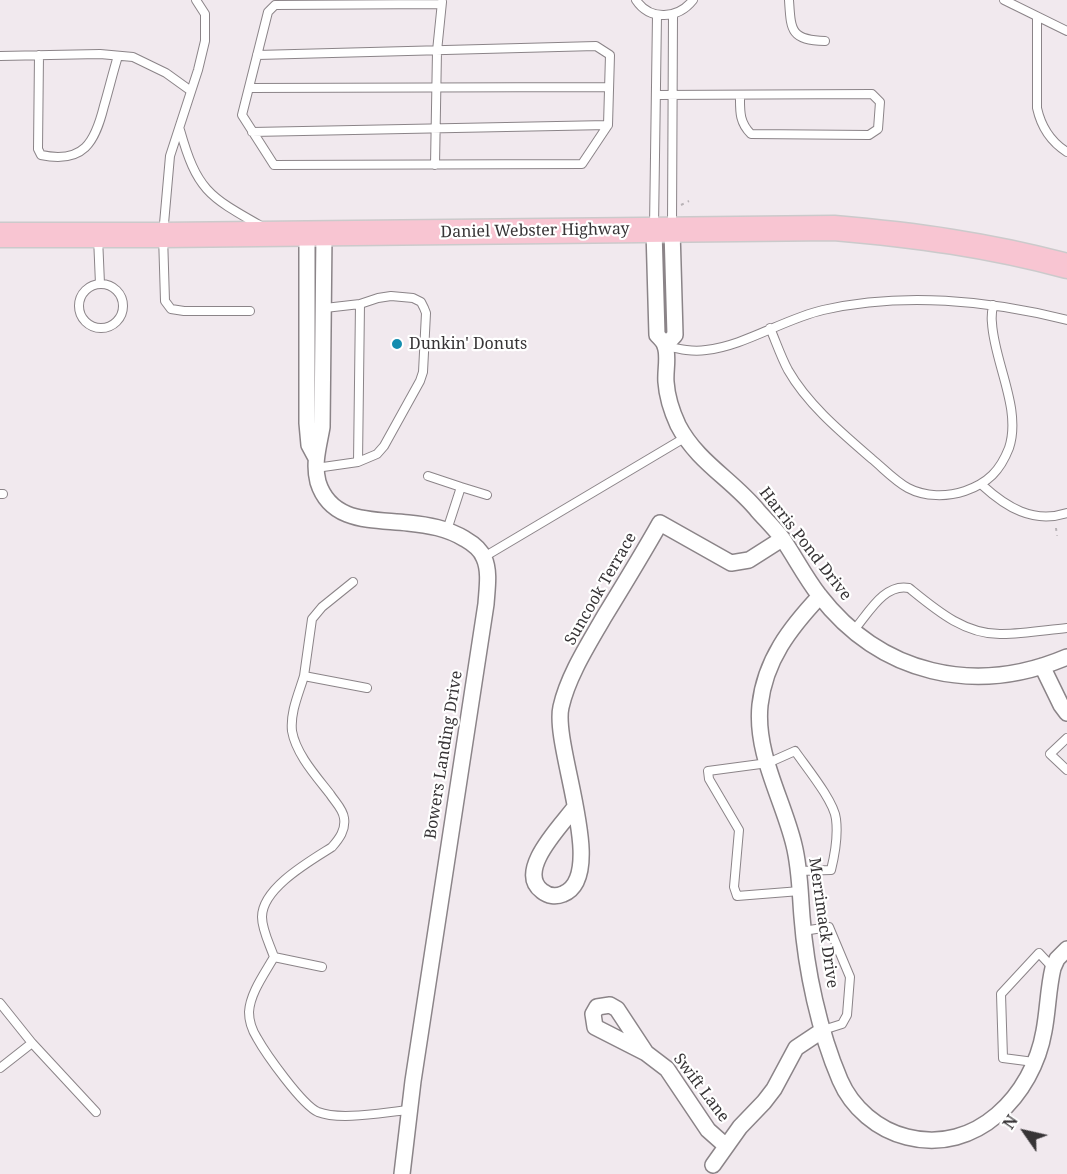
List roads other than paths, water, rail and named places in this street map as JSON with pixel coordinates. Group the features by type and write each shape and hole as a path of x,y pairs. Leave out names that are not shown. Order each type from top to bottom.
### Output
{"main road":[{"name":"Daniel Webster Highway","path":"0,235 801,227 917,236 983,247 1067,266"}],"street":[{"name":"Harris Pond Drive","path":"663,230 675,335 665,346 666,382 676,419 699,456 752,503 782,538 820,596 854,630 877,648 909,665 968,676 999,676 1042,666 1067,657"},
{"path":"316,233 325,308 322,427 316,463"},
{"path":"316,233 307,423 309,445 316,463 322,491 333,505 358,519 438,527 473,544 484,557"},
{"name":"Suncook Terrace","path":"575,807 535,864 533,878 546,894 553,896 566,893 572,888 580,872 582,848 575,807 559,727 561,705 590,643 660,523 731,563 749,560 782,538"},
{"name":"Bowers Landing Drive","path":"402,1174 442,880 486,604 488,574 484,557"},
{"name":"Merrimack Drive","path":"820,596 789,630 780,645 767,674 759,717 762,747 794,843 799,871 808,969 841,1082 854,1103 881,1127 904,1137 916,1139 953,1138 987,1124 1014,1098 1034,1062 1044,1031 1053,968 1057,959 1067,949"},
{"path":"1042,666 1052,689 1067,713"},
{"path":"713,1165 740,1127 769,1096 796,1048 824,1030"},
{"name":"Swift Lane","path":"646,1053 667,1069 708,1130 726,1146"}],"lane":[{"path":"196,0 205,14 205,41 170,156 163,235 165,301 171,309 184,311 250,310"},
{"path":"636,0 647,11 657,15 673,15 693,0"},
{"path":"789,0 791,27 794,33 809,40 825,40"},
{"path":"1004,0 1067,31"},
{"path":"257,55 437,51 596,46 610,55 609,125 582,164 435,165 274,165 242,115 249,88 257,55 268,12 275,6 441,2 437,51 435,165"},
{"path":"657,15 656,95 663,230"},
{"path":"663,230 672,95 673,15"},
{"path":"1037,17 1037,108 1041,123 1052,138 1067,152"},
{"path":"0,56 100,54 133,57 166,73 191,91"},
{"path":"39,55 38,149 41,155 49,157 70,156 81,152 91,141 98,130 118,56"},
{"path":"249,88 609,87"},
{"path":"656,95 872,94 880,102 878,129 869,135 752,134 740,117 740,95"},
{"path":"252,132 609,125"},
{"path":"180,129 189,160 204,188 227,207 274,234"},
{"path":"98,235 100,284"},
{"path":"100,284 113,288 118,293 123,306 122,314 113,325 99,329 86,323 81,317 78,303 86,290 100,284"},
{"path":"316,463 358,462 377,454 384,446 420,381 424,353 426,313 421,302 413,298 384,297 360,304 325,308"},
{"path":"665,346 687,351 706,350 729,345 823,310 912,301 993,305 1024,309 1067,320"},
{"path":"358,462 360,304"},
{"path":"770,328 787,369 810,400 845,435 908,488 932,495 954,494 982,485 1002,463 1011,439 1012,427 1005,381 992,324 993,305"},
{"path":"484,557 686,437"},
{"path":"428,476 487,495"},
{"path":"982,485 1006,506 1019,511 1047,516 1067,513"},
{"path":"447,530 461,487"},
{"path":"353,582 322,607 312,619 304,676 293,711 292,728 294,738 311,770 342,811 344,826 332,847 281,884 267,899 262,918 273,957 250,1004 251,1025 273,1061 305,1101 317,1112 335,1115 410,1110"},
{"path":"854,630 887,591 903,587 909,588 945,616 975,630 1002,634 1067,628"},
{"path":"304,676 367,688"},
{"path":"1067,738 1050,754 1067,770"},
{"path":"799,871 831,870 835,854 836,817 825,794 795,751 768,763 708,771 709,779 740,830 734,887 737,896 800,891"},
{"path":"803,931 829,927 850,977 847,1015 842,1024 824,1030"},
{"path":"1034,1062 1003,1058 1001,994 1038,953 1053,968"},
{"path":"273,957 322,967"},
{"path":"0,1003 32,1043 96,1112"},
{"path":"0,1068 32,1043"}],"place":[{"name":"Dunkin' Donuts","path":"397,344"}]}
